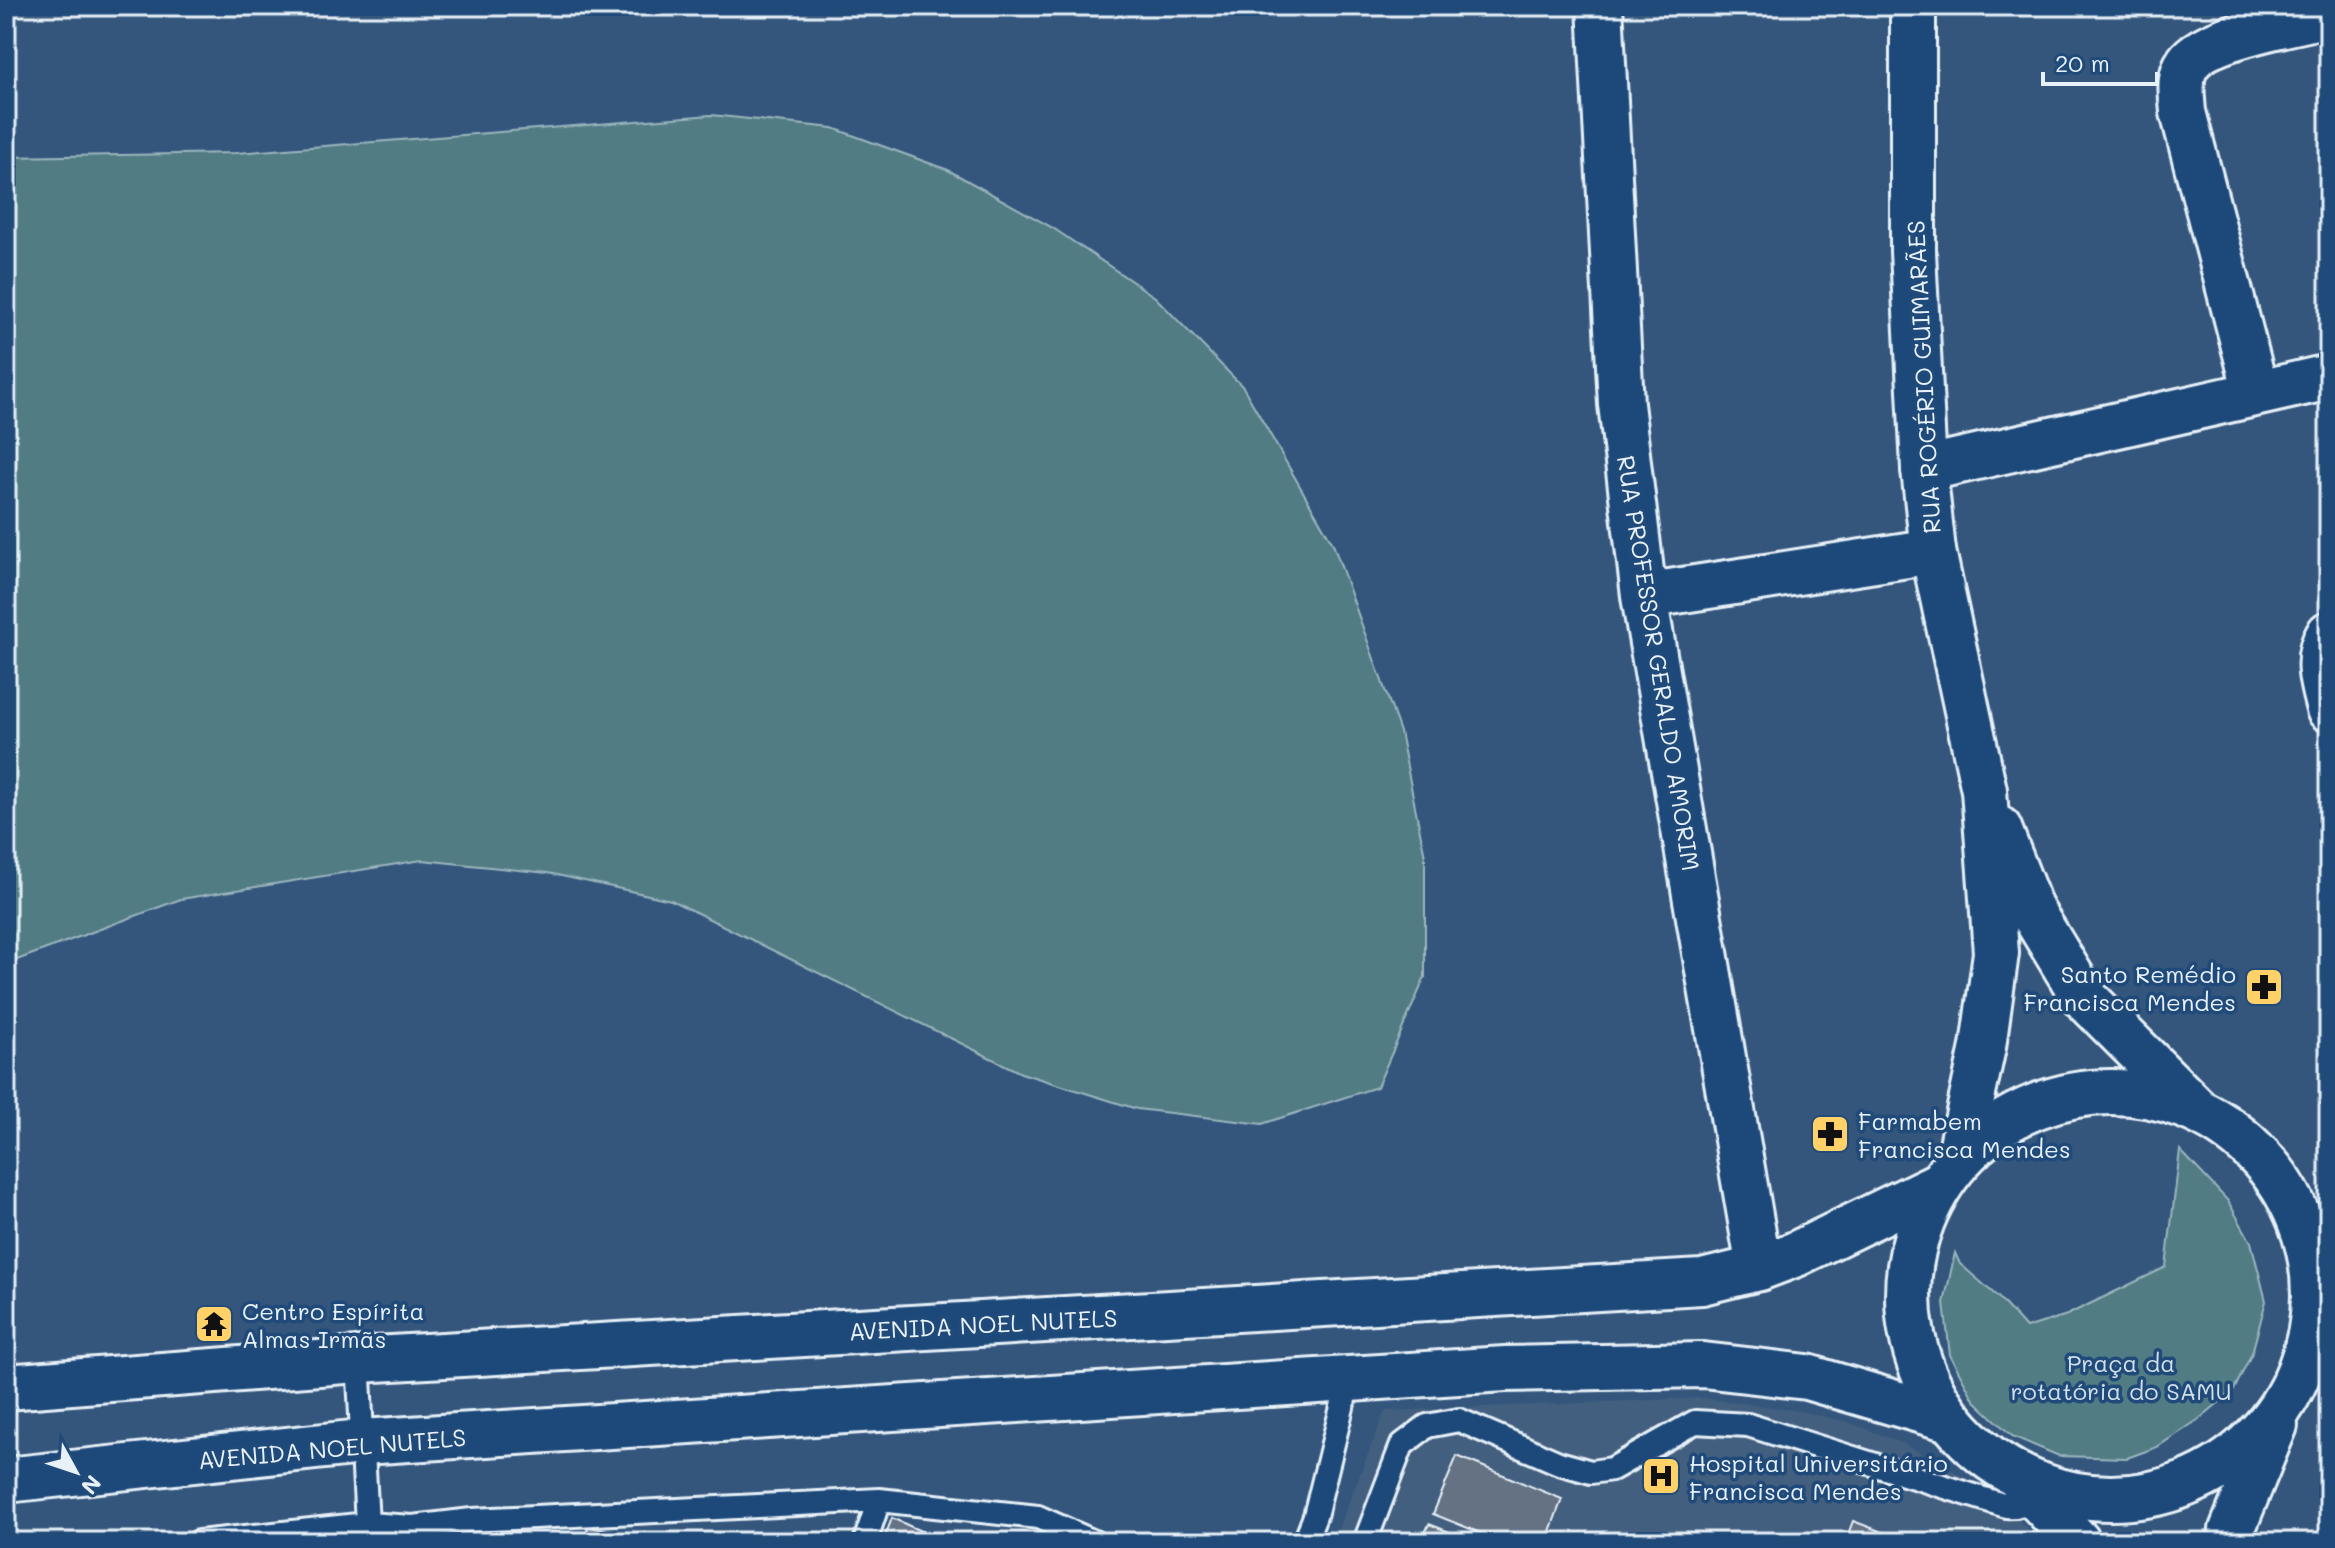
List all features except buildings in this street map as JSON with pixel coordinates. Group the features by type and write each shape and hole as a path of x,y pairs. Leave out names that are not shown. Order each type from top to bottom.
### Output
{"street":[{"name":"RUA PROFESSOR GERALDO AMORIM","path":"1600,6 1621,404 1644,596 1759,1268"},
{"name":"RUA ROGÉRIO GUIMARÃES","path":"1913,6 1913,252 1924,469 1933,551 1984,790 1996,953 1983,1047 1950,1172"},
{"path":"2256,392 2183,112 2181,80 2187,64 2197,54 2224,41 2329,14"},
{"path":"1924,469 2329,377"},
{"path":"1644,596 1933,551"},
{"path":"2329,634 2322,644 2320,659 2329,709"},
{"name":"RUA ROGÉRIO GUIMARÃES","path":"1984,790 2031,910 2083,996 2195,1108"},
{"path":"2078,1542 2027,1487 1979,1452 1946,1418 1918,1363 1907,1302 1914,1240 1950,1172 2010,1118 2069,1095 2134,1091 2195,1108 2250,1143 2310,1203 2309,1240 2316,1287 2312,1335 2303,1384 2232,1530 2231,1542"},
{"name":"AVENIDA NOEL NUTELS","path":"6,1387 358,1360 1702,1282 1759,1268 1796,1254 1950,1172"},
{"name":"AVENIDA NOEL NUTELS","path":"6,1480 362,1442 1505,1369 1703,1365 1807,1377 1946,1418"},
{"path":"2027,1487 2075,1497 2135,1498 2192,1482 2243,1450 2303,1384"}],"lane":[{"path":"358,1360 367,1524"},
{"path":"1305,1542 1315,1516 1349,1379"},
{"path":"1365,1542 1402,1445 1427,1426 1459,1420 1559,1463 1591,1472 1612,1469 1695,1422 1748,1425 2006,1506 2025,1504 2027,1487"},
{"path":"865,1542 879,1500"},
{"path":"199,1542 367,1524 413,1527 472,1520 879,1500 1038,1517 1094,1542"}],"shaded area":[{"name":"Hospital Universitário Francisca Mendes","path":"1702,1398 1794,1410 1848,1422 1897,1441 1989,1492 2041,1542 1333,1542 1385,1411"}],"green space":[{"path":"711,115 833,128 948,170 1053,228 1155,297 1243,387 1333,544 1400,732 1425,856 1425,977 1377,1087 1262,1124 1137,1109 1021,1073 671,900 548,873 422,860 181,899 6,964 6,157 237,153"},
{"name":"Praça da rotatória do SAMU","path":"2180,1150 2228,1201 2251,1242 2266,1301 2252,1353 2234,1390 2198,1420 2157,1447 2127,1458 2059,1456 2012,1436 1974,1400 1950,1355 1944,1303 1955,1253 1960,1264 1999,1298 2026,1328 2067,1315 2166,1267"}],"place":[{"name":"Santo Remédio Francisca Mendes","path":"2264,987"},
{"name":"Farmabem Francisca Mendes","path":"1830,1134"},
{"name":"Centro Espírita Almas Irmãs","path":"214,1324"},
{"name":"Hospital Universitário Francisca Mendes","path":"1661,1476"}]}
